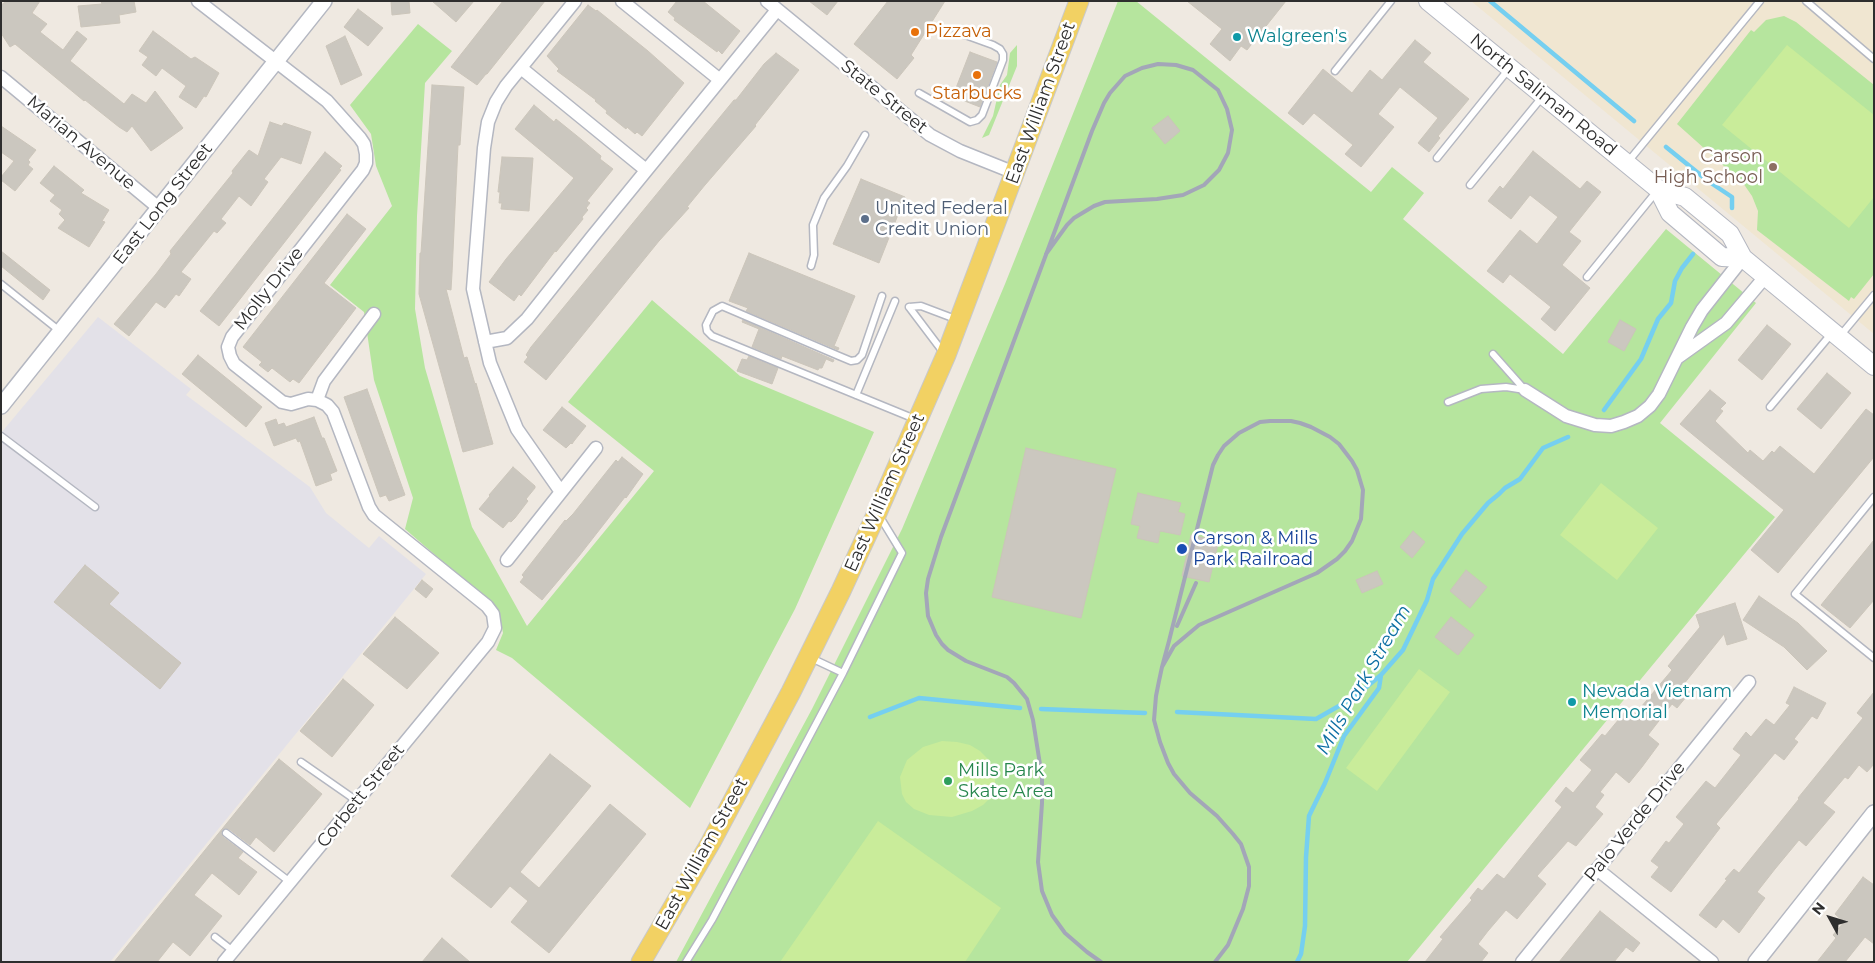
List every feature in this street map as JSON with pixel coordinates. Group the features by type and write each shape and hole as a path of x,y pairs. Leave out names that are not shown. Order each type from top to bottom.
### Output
{"main road":[{"name":"East William Street","path":"641,962 711,842 808,657 877,512 946,356 1079,1"},
{"name":"North Saliman Road","path":"1428,1 1658,189 1685,197 1730,234 1743,258 1874,366"}],"street":[{"name":"Molly Drive","path":"198,1 327,101 364,144 366,163 362,170 232,336 228,347 234,364 282,402 291,404 308,399 317,400"},
{"name":"East Long Street","path":"1,406 62,332 324,1"},
{"path":"561,492 517,429 490,363 473,290 484,148 488,122 496,102 506,86 576,1"},
{"path":"622,1 720,80"},
{"name":"State Street","path":"766,1 930,134 960,151 1015,173"},
{"path":"485,342 507,338 527,319 777,10"},
{"path":"521,68 646,170"},
{"name":"Marian Avenue","path":"1,77 160,209"},
{"path":"1525,390 1566,416 1595,424 1611,426 1632,419 1650,406 1665,384 1698,316 1743,258"},
{"path":"1675,360 1726,323 1765,276"},
{"path":"317,400 324,381 374,314"},
{"name":"Corbett Street","path":"224,962 488,642 496,628 493,614 487,606 374,515 369,507 333,412 327,404 317,400"},
{"path":"507,560 596,448"},
{"name":"Palo Verde Drive","path":"1522,962 1749,682"},
{"path":"1756,962 1874,813"},
{"path":"1597,869 1712,962"}],"lane":[{"path":"1335,70 1391,1"},
{"path":"1626,164 1760,1"},
{"path":"1806,1 1874,58"},
{"path":"919,93 970,122 977,120 982,115 1003,54 1000,49 993,45 957,32"},
{"path":"1437,158 1510,68"},
{"path":"1470,186 1543,96"},
{"path":"811,266 814,255 813,225 820,207 865,135"},
{"path":"1587,277 1658,189"},
{"path":"1,284 62,332"},
{"path":"1770,406 1874,295"},
{"path":"882,296 862,355 857,360 851,361 722,306 712,311 706,325 707,331 712,336 918,421"},
{"path":"856,395 895,301"},
{"path":"946,356 909,307 921,306 960,320"},
{"path":"1493,354 1525,390"},
{"path":"1448,402 1481,389 1506,387 1525,390"},
{"path":"1,436 95,507"},
{"path":"1874,497 1795,594 1874,658"},
{"path":"686,962 712,920 843,673 902,553 877,512"},
{"path":"808,657 843,673"},
{"path":"301,762 357,801"},
{"path":"226,833 290,882"},
{"path":"215,937 233,951"}],"shaded area":[{"name":"Carson High School","path":"1471,1 1874,1 1874,334"},
{"path":"98,317 191,389 186,395 310,487 326,513 369,548 379,536 426,574 110,962 1,962 1,433"}],"green space":[{"path":"1118,1 1136,1 1371,192 1392,167 1424,193 1403,219 1563,354 1666,229 1756,303 1660,423 1775,517 1407,962 676,962 812,709 902,529 1005,284"},
{"path":"1784,16 1796,22 1874,85 1874,274 1854,299 1851,297 1849,301 1757,230 1758,211 1752,196 1743,183 1677,124 1751,30 1754,32 1766,20"},
{"path":"418,24 452,51 425,83 417,216 415,309 425,368 472,527 527,626 654,471 568,402 652,300 740,376 874,432 795,609 690,808 512,658 496,650 503,633 500,617 493,605 405,529 413,498 374,380 364,312 330,285 392,206 376,166 371,134 350,105"},
{"path":"1017,45 1017,66 989,135 982,138 993,116 1000,85 1007,75 1010,53"},
{"path":"1787,45 1874,115 1874,197 1849,228 1722,125"},
{"path":"1601,483 1658,528 1617,580 1560,535"},
{"path":"1419,669 1450,692 1377,791 1346,768"},
{"name":"Mills Park Skate Area","path":"942,741 970,745 980,751 989,760 995,773 995,785 991,797 983,805 972,811 952,817 929,815 914,809 906,802 902,794 900,777 907,760 923,747"},
{"path":"878,821 1001,908 965,962 780,962"}],"building":[{"path":"7,1 40,1 32,13 47,24 40,32 63,50 77,31 87,39 70,61 124,104 132,94 146,103 155,91 183,128 151,151 132,126 127,132 119,127 84,101 15,44 10,47 1,33 1,5"},
{"path":"101,1 134,1 136,12 119,15 120,23 81,27 78,6 102,4"},
{"path":"391,1 409,1 410,13 392,15"},
{"path":"432,1 474,1 456,22"},
{"path":"503,1 545,1 477,85 451,67"},
{"path":"677,1 703,1 740,31 722,54 718,50 717,52 674,20 675,18 668,12"},
{"path":"809,1 838,1 827,15"},
{"path":"888,1 945,1 911,55 914,58 897,79 854,44"},
{"name":"Walgreen's","path":"1187,1 1286,1 1247,50 1241,46 1230,61 1210,44 1222,29"},
{"path":"588,5 597,10 648,51 684,83 642,136 637,132 635,134 627,127 626,129 606,113 607,111 596,100 557,71 559,69 547,56"},
{"path":"358,9 383,28 368,46 344,27"},
{"path":"153,31 191,59 195,57 219,73 206,97 204,96 196,108 179,97 186,86 162,68 156,76 142,65 148,57 139,51"},
{"path":"345,36 362,75 341,85 326,46"},
{"path":"1415,40 1431,53 1423,62 1469,99 1438,136 1440,138 1429,152 1418,143 1438,118 1400,87 1378,114 1394,127 1361,167 1345,154 1353,145 1314,113 1303,125 1288,113 1323,69 1352,93 1370,70 1382,80"},
{"name":"Starbucks","path":"970,52 997,62 980,107 957,98 960,89 956,88"},
{"path":"776,53 799,70 756,126 705,185 687,207 689,208 659,241 546,380 524,362 528,357 526,355 531,347 764,64"},
{"path":"432,85 464,87 460,145 458,145 451,290 446,289 464,358 467,357 476,383 493,444 463,452 419,294 420,253"},
{"path":"534,105 554,122 556,119 582,140 601,156 600,159 613,169 587,201 590,203 586,208 588,210 582,217 583,219 555,251 521,296 519,294 514,301 489,282 574,178 515,129"},
{"path":"1168,116 1180,131 1165,144 1152,128"},
{"path":"270,122 282,126 284,123 311,132 301,164 281,157 264,179 268,182 251,206 239,196 221,219 226,223 217,233 214,231 181,272 191,279 179,296 176,294 165,308 156,302 129,336 114,324 156,274 171,254 170,251 233,173 232,171 249,150 258,156"},
{"path":"1,126 36,150 28,160 30,162 28,165 33,169 15,191 1,180 1,177 14,161 1,152"},
{"path":"1533,151 1580,189 1587,181 1601,192 1569,232 1581,241 1562,265 1590,288 1555,331 1541,319 1551,307 1510,274 1503,283 1487,271 1520,230 1537,244 1558,217 1530,195 1511,219 1488,201 1500,186 1503,189"},
{"path":"325,152 342,166 339,169 341,170 219,326 200,311"},
{"path":"502,157 533,158 529,211 501,209 502,203 499,203 500,192 498,192"},
{"path":"54,166 84,190 81,193 109,210 102,221 105,222 89,247 58,228 65,220 59,214 62,210 50,201 55,195 40,183"},
{"path":"861,179 905,197 879,263 833,244"},
{"path":"347,214 366,229 324,283 356,308 299,383 293,379 290,382 272,368 268,372 259,365 262,362 243,347"},
{"path":"1,251 50,290 43,300 1,266"},
{"path":"749,253 855,296 834,346 839,348 838,350 746,311 748,308 729,301"},
{"path":"743,320 834,360 833,362 826,359 822,368 818,370 782,356 781,359 752,347 759,329 742,322"},
{"path":"1620,320 1636,329 1624,351 1608,342"},
{"path":"1767,325 1791,344 1762,380 1738,360"},
{"path":"198,355 262,407 246,427 182,374"},
{"path":"749,356 778,368 772,384 737,371 742,359 747,360"},
{"path":"1827,373 1851,393 1821,429 1797,409"},
{"path":"367,389 405,495 389,501 386,495 380,497 344,397"},
{"path":"1710,390 1726,403 1720,409 1723,411 1715,421 1748,453 1750,450 1763,461 1772,451 1774,453 1780,446 1814,474 1866,409 1874,415 1874,457 1778,573 1751,550 1784,510 1680,424"},
{"path":"562,407 586,426 572,444 566,448 543,430"},
{"path":"314,417 337,471 330,474 332,480 316,486 300,441 298,442 296,438 274,446 265,423 276,419 278,425 284,423 286,427"},
{"path":"1026,448 1116,469 1081,618 992,597"},
{"path":"622,457 643,474 626,498 542,600 520,582 524,577 522,575 565,520 573,514 616,460 618,462"},
{"path":"513,467 535,488 515,518 511,522 509,521 503,528 479,509"},
{"path":"1138,493 1181,503 1178,512 1185,514 1180,535 1160,531 1158,543 1137,538 1140,526 1131,524"},
{"path":"1413,531 1425,542 1412,558 1400,547"},
{"path":"1206,533 1220,536 1209,582 1182,576 1191,535 1205,538"},
{"path":"1874,540 1874,600 1850,628 1821,605"},
{"path":"85,565 119,593 109,604 181,663 160,689 54,602"},
{"path":"1466,570 1487,587 1470,608 1450,591"},
{"path":"1377,571 1383,584 1362,593 1356,580"},
{"path":"422,580 433,589 426,598 415,589"},
{"path":"1759,596 1798,623 1827,651 1807,670 1784,647 1743,620"},
{"path":"1735,603 1747,639 1727,645 1724,634 1683,685 1691,691 1677,708 1672,704 1648,735 1659,744 1642,767 1629,783 1616,772 1600,792 1604,795 1595,807 1603,814 1576,846 1568,841 1537,876 1546,884 1517,919 1506,910 1488,931 1478,944 1488,953 1481,962 1425,962 1443,939 1440,937 1472,900 1470,898 1478,888 1482,891 1497,874 1504,879 1562,807 1555,801 1566,787 1573,793 1592,770 1580,760 1602,734 1605,736 1624,713 1631,719 1672,670 1668,666 1700,627 1696,615"},
{"path":"395,617 439,653 407,689 363,654"},
{"path":"1451,617 1474,635 1458,655 1435,637"},
{"path":"343,679 374,705 332,757 300,731"},
{"path":"1794,687 1826,703 1817,719 1812,716 1794,739 1798,742 1784,760 1775,753 1716,824 1720,828 1671,892 1651,877 1659,867 1651,861 1666,841 1669,843 1684,824 1676,817 1706,781 1715,788 1741,755 1733,749 1746,732 1751,737 1766,719 1774,725 1790,705 1786,703"},
{"path":"1874,692 1874,764 1867,772 1859,765 1848,779 1845,777 1823,803 1835,812 1806,846 1799,840 1775,869 1757,892 1765,898 1739,933 1723,919 1716,928 1699,915 1734,869 1739,873 1863,718 1857,713"},
{"path":"550,754 591,786 520,872 539,888 610,804 646,834 549,953 511,922 528,901 510,886 491,908 451,876"},
{"path":"279,759 322,794 274,852 256,837 250,845 229,829 222,830 223,837 243,852 238,858 257,872 239,895 212,873 194,895 222,916 190,956 173,942 157,962 114,962"},
{"path":"1863,877 1874,885 1874,944 1865,937 1845,962 1817,962 1836,938 1833,935 1844,922 1835,914"},
{"path":"1600,911 1640,943 1633,952 1626,947 1614,962 1559,962"},
{"path":"442,938 470,962 422,962"}],"waterway":[{"path":"1490,1 1634,121"},
{"path":"1666,147 1708,181 1732,197 1732,208"},
{"path":"1604,410 1641,359 1658,319 1671,303 1675,281 1693,254"},
{"name":"Mills Park Stream","path":"1297,962 1301,954 1305,926 1306,857 1309,816 1344,736 1379,688 1381,675 1403,650 1427,600 1433,579 1462,534 1488,503 1505,488 1520,479 1543,448 1568,437"},
{"path":"1177,712 1316,719 1353,698 1381,675"},
{"path":"870,717 919,698 1020,708"},
{"path":"1041,709 1145,713"}],"railway":[{"path":"1046,254 1067,225 1074,218 1094,206 1105,202 1157,199 1183,195 1204,185 1219,170 1228,153 1232,130 1227,109 1218,90 1193,70 1176,65 1158,64 1142,68 1125,76 1104,103 1092,131 941,537 928,579 926,593 928,616 942,644 966,661 1007,677 1027,699 1033,720 1042,777 1038,862 1042,891 1052,915 1065,933 1101,962"},
{"path":"1162,667 1174,646 1199,625 1317,573 1345,551 1352,541 1361,519 1363,490 1352,461 1339,444 1330,437 1300,423 1270,421 1260,422 1239,433 1224,446 1213,465 1162,667 1156,696 1154,720 1168,763 1174,774 1190,793 1217,816 1241,844 1249,867 1249,886 1243,909 1228,945 1215,962"},
{"path":"1177,626 1196,583"}],"place":[{"name":"Pizzava","path":"915,32"},
{"name":"Walgreen's","path":"1237,37"},
{"name":"Starbucks","path":"977,75"},
{"name":"Carson High School","path":"1773,167"},
{"name":"United Federal Credit Union","path":"865,219"},
{"name":"Carson & Mills Park Railroad","path":"1182,549"},
{"name":"Nevada Vietnam Memorial","path":"1572,702"},
{"name":"Mills Park Skate Area","path":"948,781"}]}
